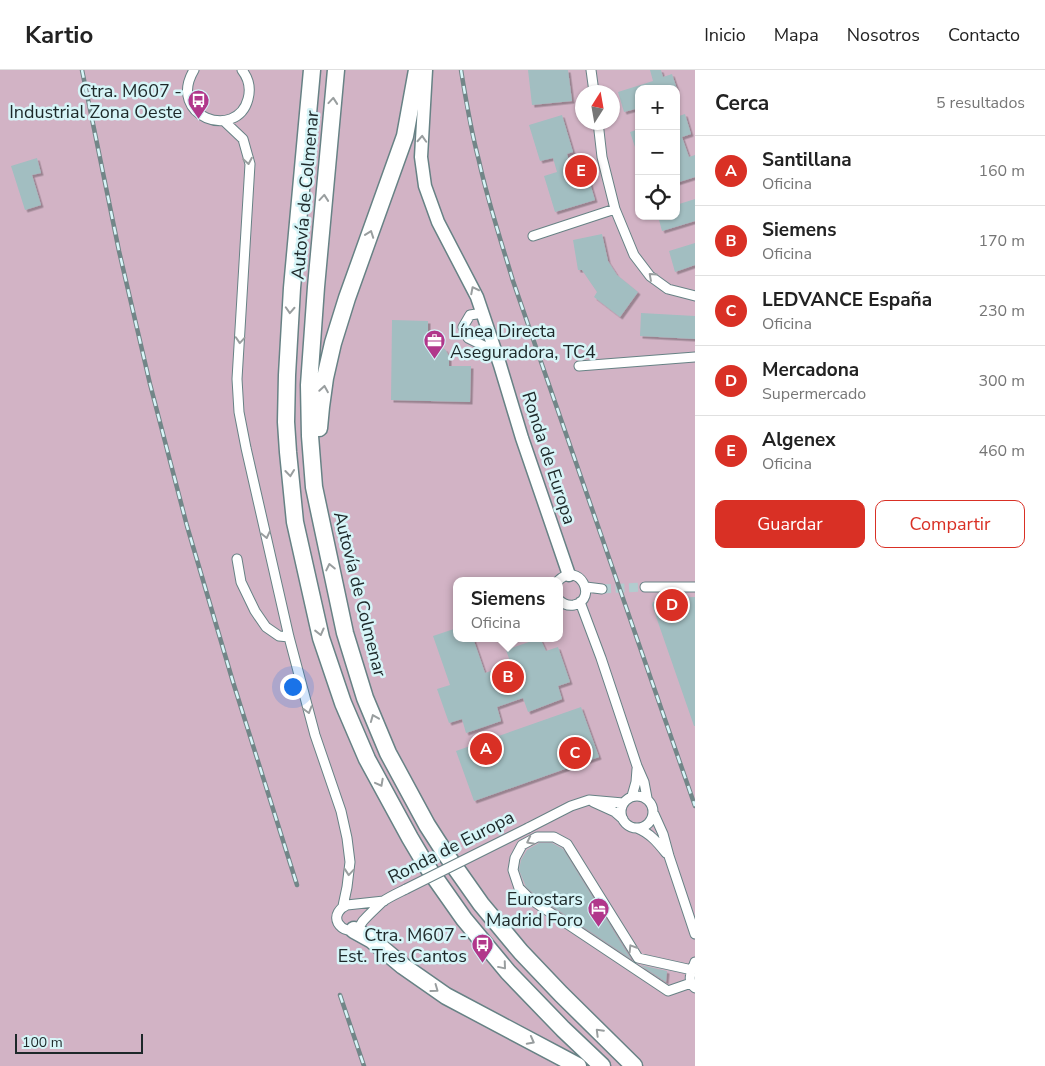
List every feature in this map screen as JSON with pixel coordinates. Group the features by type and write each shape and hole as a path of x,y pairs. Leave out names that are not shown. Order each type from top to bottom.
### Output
{"highway":[{"name":"Autovía de Colmenar","path":"312,70 292,288 286,375 286,422 295,522 321,638 343,703 367,760 426,865 464,918 508,972 602,1066"},
{"name":"Autovía de Colmenar","path":"336,70 309,385 310,436 314,479 345,633 366,698 388,753 427,825 481,904 521,952 634,1066"},
{"path":"322,525 318,437 325,378 333,343 347,298 405,136 418,70"},
{"path":"358,926 396,960 446,996 578,1066"}],"street":[{"path":"194,70 189,78 187,89 189,100 194,110 202,117 213,121 224,121 237,115 246,104 250,91 248,77 242,70"},
{"name":"Ronda de Europa","path":"426,70 421,157 425,186 438,222 477,297 483,313 564,578 578,576 586,587"},
{"path":"591,70 593,85"},
{"path":"224,121 243,139 250,164 237,379 240,412 246,448 289,637 315,735 341,811 348,838 350,862 347,905 337,914 339,924 346,930 358,926 362,912 356,906 347,905"},
{"path":"599,130 602,157 615,209 634,255 650,276 668,289 695,296"},
{"path":"533,236 615,209"},
{"path":"483,313 470,315 463,327 468,338 496,352"},
{"path":"477,343 491,336"},
{"path":"579,366 695,357"},
{"path":"237,559 241,582 255,611 266,627 279,636 289,637"},
{"path":"563,603 570,605 580,602 585,596 586,587 602,589"},
{"path":"645,587 695,587"},
{"path":"580,602 644,782 647,798 652,805 663,834 695,934"},
{"path":"632,796 636,782 637,766"},
{"path":"623,819 621,811 627,799 637,795 647,798"},
{"path":"588,800 615,812 626,824 644,831 669,856"},
{"name":"Ronda de Europa","path":"358,926 384,901 571,806 588,800 624,803"},
{"path":"637,828 650,823 654,814"},
{"path":"537,837 554,837 567,844 638,958 694,966 690,974 693,985 668,991 530,899 519,888 513,870 515,858 522,845 537,837"},
{"name":"Ronda de Europa","path":"347,905 384,901"}],"shaded area":[{"path":"0,70 695,70 695,1066 0,1066"}],"building":[{"path":"528,70 568,70 572,101 532,105"},
{"path":"650,70 661,70 663,77 672,74 676,85 640,85 653,81"},
{"path":"635,87 635,109 624,112 620,91"},
{"path":"685,114 691,134 682,137 689,157 695,155 695,177 680,182 680,130 680,116"},
{"path":"562,115 573,152 567,154 571,167 584,163 595,200 555,212 544,176 557,172 553,158 540,161 529,125"},
{"path":"635,130 635,147 630,132"},
{"path":"37,158 41,173 32,175 41,205 25,210 11,166"},
{"path":"695,199 695,221 662,231 659,220 680,220 680,204"},
{"path":"602,234 608,261 617,275 638,292 620,317 594,297 597,292 582,270 578,270 573,240"},
{"path":"695,243 695,265 675,272 669,251"},
{"path":"641,313 695,316 695,339 640,336"},
{"name":"Línea Directa Aseguradora, TC4","path":"392,320 428,321 428,348 437,347 445,349 449,356 449,366 471,366 470,402 391,400"},
{"path":"695,597 694,726 652,605 653,602 666,598"},
{"path":"453,629 453,642 474,642 485,673 511,664 506,650 529,642 542,642 546,651 558,647 570,682 558,686 562,699 528,712 523,698 497,707 501,721 466,733 462,719 449,723 437,689 450,685 433,636"},
{"path":"581,707 599,757 474,801 456,751"},
{"name":"Eurostars Madrid Foro","path":"539,843 552,843 563,849 631,959 526,887 519,870 521,860 527,850"},
{"path":"640,965 667,971 666,982"}],"tunnel":[{"path":"602,589 645,587"}],"railway":[{"path":"82,70 119,251 150,384 187,526 233,682 297,885"},
{"path":"461,70 471,127 483,176 513,281 695,806"},
{"path":"340,995 364,1066"}],"place":[{"name":"Ctra. M607 - Industrial Zona Oeste","path":"198,120"},
{"name":"Algenex","path":"581,171"},
{"name":"Línea Directa Aseguradora, TC4","path":"434,360"},
{"name":"Mercadona","path":"672,605"},
{"name":"Siemens","path":"508,677"},
{"name":"Santillana","path":"486,749"},
{"name":"LEDVANCE España","path":"575,753"},
{"name":"Eurostars Madrid Foro","path":"599,928"},
{"name":"Ctra. M607 - Est. Tres Cantos","path":"483,964"}]}
